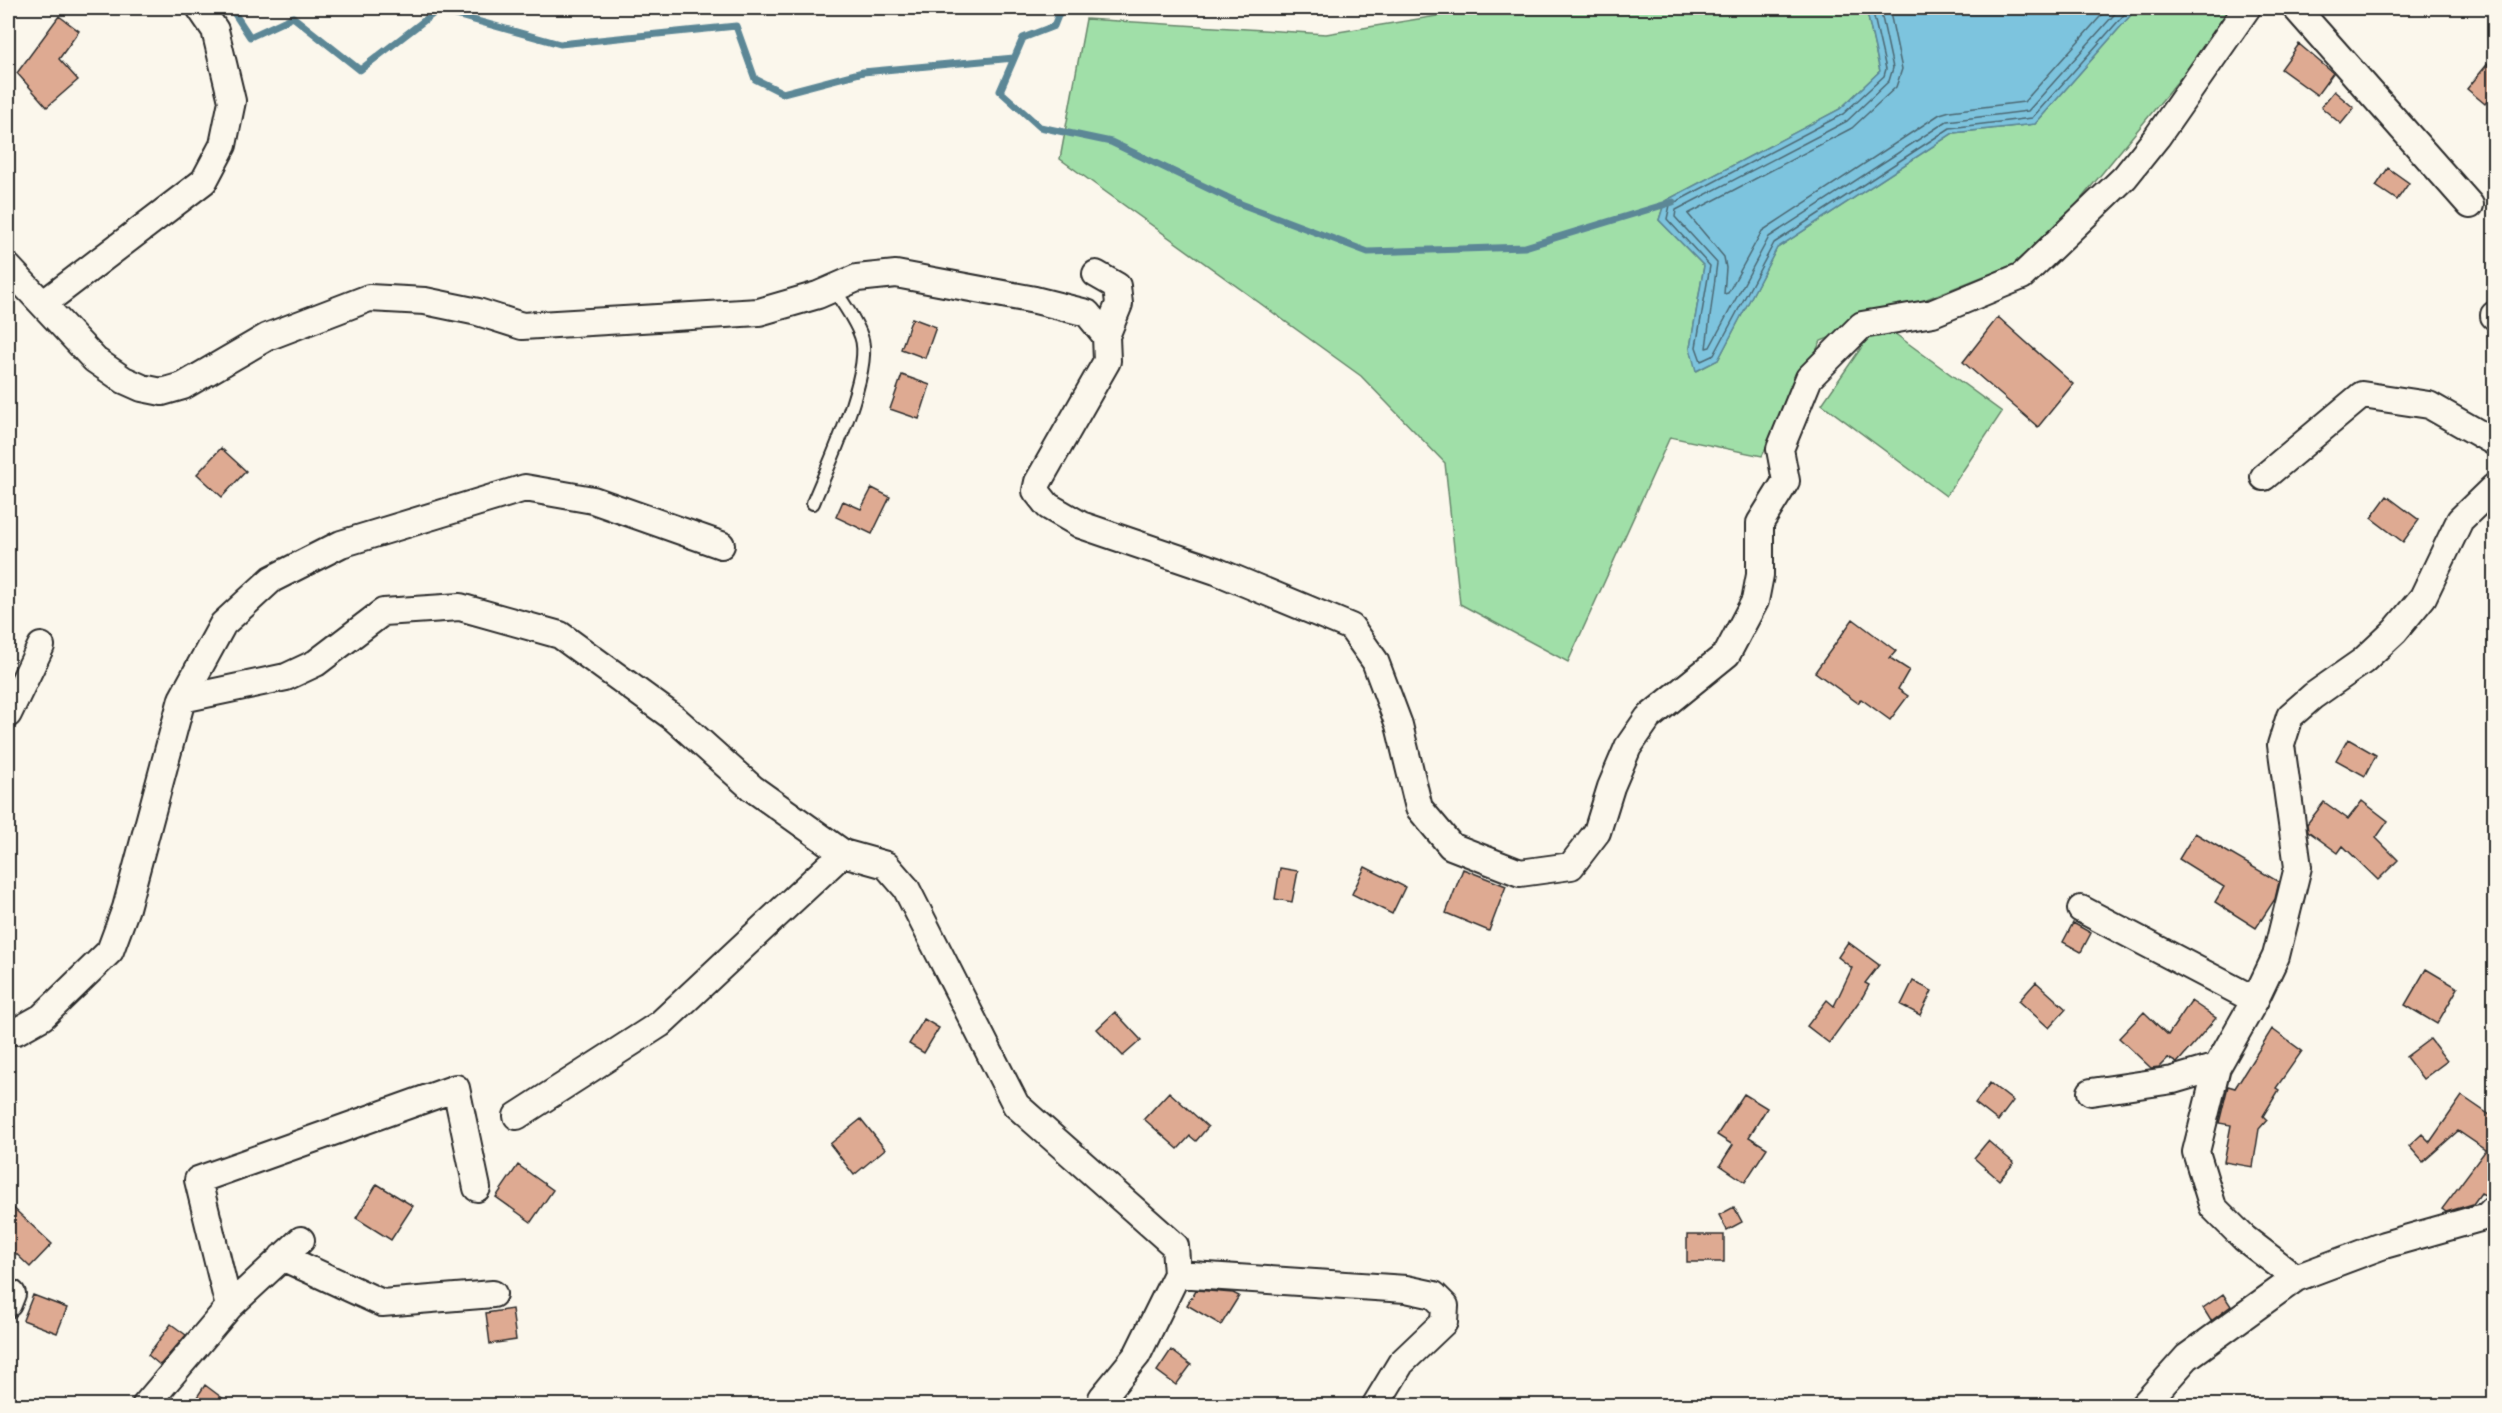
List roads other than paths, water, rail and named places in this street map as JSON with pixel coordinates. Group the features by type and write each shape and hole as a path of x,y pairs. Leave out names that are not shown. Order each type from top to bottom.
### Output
{"street":[{"path":"43,304 204,181 223,145 232,101 214,30 200,8"},
{"path":"1096,274 1117,286 1119,304 1106,336 1107,361 1038,482 1036,491 1048,506 1082,525 1216,570 1351,627 1375,661 1395,715 1419,808 1451,846 1520,873 1570,866 1597,832 1611,787 1628,747 1648,718 1727,654 1755,601 1760,575 1760,523 1786,481 1780,449 1809,378 1862,324 1933,313 2022,276 2124,177 2190,90 2247,8"},
{"path":"2296,8 2470,206"},
{"path":"8,267 95,360 124,380 142,388 162,392 183,386 267,337 369,298 424,301 478,312 522,326 759,312 857,278 896,274 1035,300 1087,313 1106,336"},
{"path":"2264,477 2362,395 2429,405 2494,442"},
{"path":"2296,1278 2244,1238 2213,1207 2196,1152 2217,1067 2255,1000 2276,956 2298,867 2281,745 2283,730 2290,716 2313,696 2363,661 2395,631 2423,597 2460,520 2494,487"},
{"path":"8,1030 17,1031 42,1017 110,951 129,896 182,699 223,624 272,579 341,544 525,488 593,500 721,545"},
{"path":"182,699 286,677 316,663 382,612 460,607 560,635 674,718 752,788 843,853 885,865 906,888 1016,1105 1175,1246 1178,1274 1137,1355 1102,1398 1101,1406"},
{"path":"8,714 41,646"},
{"path":"517,1116 660,1024 843,853"},
{"path":"2082,909 2255,1000"},
{"path":"2091,1092 2173,1080 2217,1067"},
{"path":"229,1307 198,1180 456,1088 477,1188"},
{"path":"2143,1406 2187,1357 2296,1278 2384,1245 2487,1216 2494,1209"},
{"path":"145,1406 229,1307 291,1248 382,1303 493,1294"},
{"path":"1178,1274 1406,1289 1434,1295 1445,1306 1444,1322 1401,1364 1375,1406"}],"lane":[{"path":"813,503 858,388 863,353 862,338 833,288"}],"water":[{"path":"1866,8 2137,8 2035,124 1953,133 1777,248 1718,360 1696,371 1690,348 1704,266 1659,220 1665,201 1840,109 1880,71"}],"waterway":[{"path":"231,8 250,37 293,17 360,70 438,10 560,44 736,26 755,79 783,93 863,72 1014,58"},
{"path":"1061,8 1054,26 1023,38 1000,91 1040,127 1111,142 1241,204 1368,252 1525,247 1673,202"}]}
